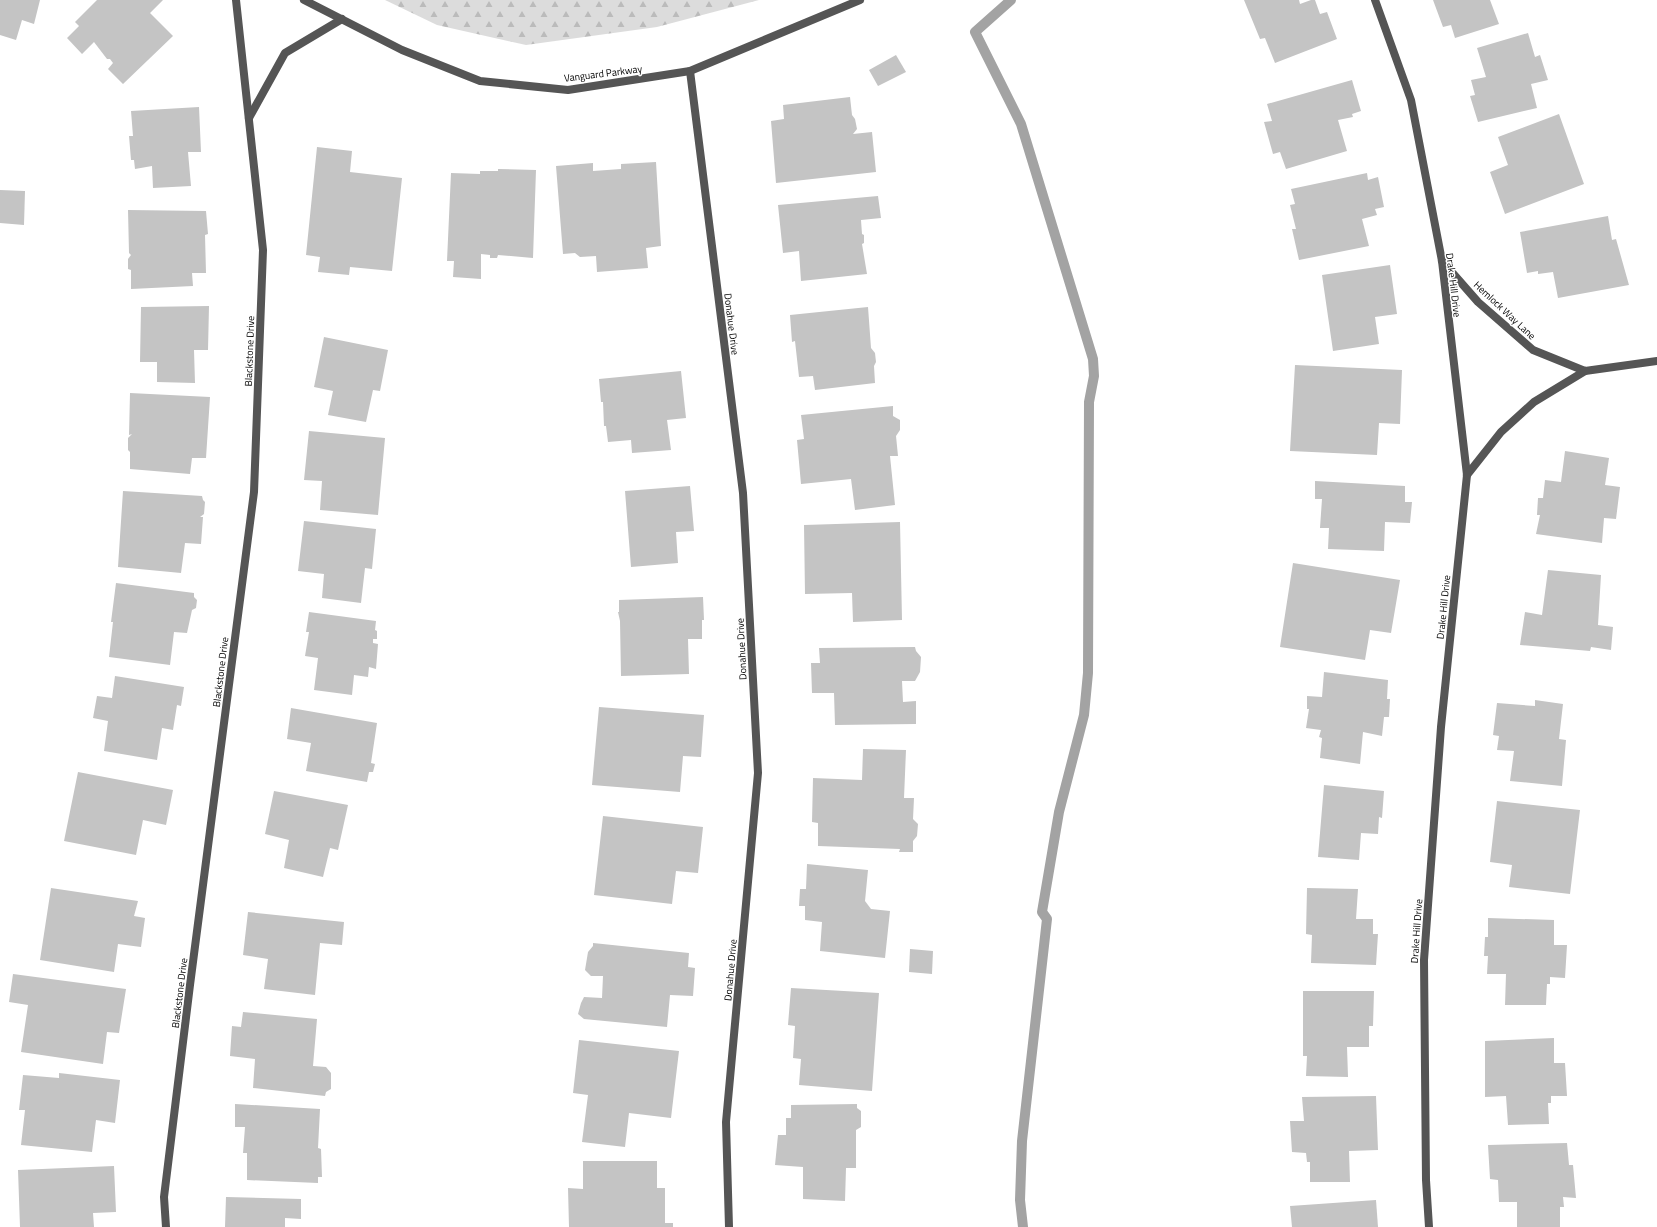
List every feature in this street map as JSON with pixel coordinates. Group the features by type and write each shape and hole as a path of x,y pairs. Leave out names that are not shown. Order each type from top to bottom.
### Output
{"street":[{"name":"Blackstone Drive","path":"166,1227 165,1189 254,492 263,250 236,0"},
{"name":"Vanguard Parkway","path":"304,0 402,50 480,81 568,90 690,71 860,0"},
{"name":"Drake Hill Drive","path":"1376,0 1411,100 1442,261 1467,475 1441,727 1424,960 1426,1180 1429,1227"},
{"path":"248,118 285,53 342,19"},
{"name":"Donahue Drive","path":"690,71 743,493 758,773 726,1122 729,1227"},
{"name":"Hemlock Way Lane","path":"1442,261 1478,302 1533,350 1586,371"},
{"name":"Hemlock Way Lane","path":"1467,475 1501,432 1534,402 1586,371 1657,361"}],"green space":[{"path":"385,0 759,0 657,27 526,45 437,25"}],"building":[{"path":"0,0 40,0 34,24 22,20 16,40 0,35"},
{"path":"97,0 163,0 150,13 173,36 123,84 108,69 113,63 110,59 107,59 94,42 82,54 67,38 79,26 75,22"},
{"path":"1244,0 1299,0 1300,4 1315,0 1320,14 1327,12 1337,39 1275,63 1265,38 1260,39"},
{"path":"1433,0 1490,0 1499,24 1455,38 1451,25 1443,27"},
{"path":"1528,33 1535,57 1540,55 1548,80 1531,84 1537,108 1478,122 1470,96 1475,95 1471,80 1486,77 1477,48"},
{"path":"896,55 906,72 878,86 869,70"},
{"path":"1352,80 1361,111 1352,114 1353,117 1338,120 1347,151 1286,169 1280,152 1273,154 1264,122 1272,121 1267,104"},
{"path":"850,97 852,115 855,119 857,129 853,134 872,132 876,172 776,183 771,121 784,119 783,105"},
{"path":"199,107 201,152 188,152 191,186 153,188 152,166 135,169 134,160 131,160 129,136 133,136 131,111"},
{"path":"1559,114 1584,184 1505,214 1490,172 1508,165 1498,137"},
{"path":"317,147 352,151 350,172 402,178 392,271 350,267 349,275 318,272 320,257 306,255"},
{"path":"656,162 661,246 646,248 648,268 597,272 596,256 580,257 575,253 563,254 556,166 593,163 593,171 621,169 621,164"},
{"path":"498,169 536,170 533,258 498,255 497,258 490,258 490,255 481,254 481,279 453,277 454,261 447,261 451,173 480,174 480,171 498,171"},
{"path":"1367,173 1368,180 1378,177 1384,207 1375,209 1377,215 1362,219 1369,246 1299,260 1292,229 1296,229 1290,205 1295,204 1291,189"},
{"path":"0,190 25,191 24,225 0,223"},
{"path":"878,196 881,218 861,220 862,234 864,235 864,243 862,244 867,274 801,281 799,251 783,253 778,205"},
{"path":"128,210 206,211 208,234 205,235 206,273 192,273 193,286 131,289 131,270 128,269 128,259 131,255 129,253"},
{"path":"1608,216 1612,240 1616,239 1629,285 1558,298 1553,272 1538,274 1538,271 1527,273 1520,232"},
{"path":"1390,265 1397,314 1375,317 1379,344 1333,351 1322,275"},
{"path":"209,306 208,350 194,350 195,383 157,382 157,362 140,362 141,307"},
{"path":"868,307 871,348 875,353 876,362 874,366 875,383 815,390 813,376 799,377 795,341 792,342 790,315"},
{"path":"324,337 388,350 380,391 373,390 366,422 328,415 333,391 314,387"},
{"path":"1295,365 1402,370 1400,424 1379,423 1377,455 1290,451"},
{"path":"681,371 686,418 667,420 671,450 632,453 631,440 608,442 606,426 604,426 603,402 601,402 599,379"},
{"path":"130,393 210,397 206,458 192,458 190,474 130,469 128,438 132,434 129,435"},
{"path":"893,406 893,416 900,420 900,430 896,436 898,456 890,456 895,505 855,510 851,479 801,484 797,440 804,439 801,415"},
{"path":"309,431 385,438 378,515 320,510 322,481 304,480"},
{"path":"1565,451 1609,458 1605,485 1620,487 1616,519 1604,518 1602,543 1536,534 1540,515 1537,515 1538,498 1543,498 1545,480 1561,482"},
{"path":"1315,481 1405,486 1405,502 1412,502 1410,523 1385,522 1384,551 1328,549 1329,528 1320,528 1322,499 1315,499"},
{"path":"690,486 694,531 676,532 678,563 631,567 625,491"},
{"path":"123,491 202,496 205,502 204,514 200,517 203,517 201,544 185,543 181,573 118,567"},
{"path":"304,521 376,529 372,569 365,568 361,603 322,598 324,574 298,571"},
{"path":"900,522 902,620 853,622 852,593 805,594 804,525"},
{"path":"1293,563 1400,580 1391,633 1370,630 1365,660 1280,647"},
{"path":"1548,570 1601,575 1598,625 1613,627 1611,650 1591,647 1590,651 1520,645 1525,612 1542,615"},
{"path":"116,583 194,593 194,597 197,600 196,608 192,610 187,633 174,632 170,665 109,657 113,622 111,622"},
{"path":"703,597 704,620 702,620 702,639 688,639 689,674 621,676 620,621 618,612 619,600"},
{"path":"309,612 376,621 375,630 377,631 377,639 373,639 373,643 378,644 376,669 369,667 368,677 354,675 352,695 314,690 318,658 305,656 309,632 306,632"},
{"path":"915,647 916,651 921,657 920,672 915,681 902,681 903,702 916,701 916,724 835,725 834,693 812,693 811,663 820,663 819,648"},
{"path":"1324,672 1388,680 1387,699 1390,699 1389,717 1384,717 1382,736 1363,732 1360,764 1320,758 1322,738 1319,737 1321,730 1306,728 1309,709 1307,709 1307,696 1322,697"},
{"path":"115,676 184,687 181,706 177,705 173,730 162,728 157,760 104,751 108,721 93,718 97,696 112,698"},
{"path":"1535,700 1563,704 1559,739 1566,740 1562,786 1510,781 1514,751 1497,750 1499,736 1493,735 1497,703 1535,706"},
{"path":"599,707 704,715 701,757 683,756 680,792 592,785"},
{"path":"291,708 377,723 371,763 375,764 373,772 369,772 367,782 306,771 311,743 287,739"},
{"path":"863,749 906,750 904,798 914,798 913,819 918,824 917,836 913,841 913,852 899,852 900,849 818,846 818,823 812,822 813,778 862,780"},
{"path":"78,772 173,790 166,825 143,820 136,855 64,841"},
{"path":"1324,785 1384,791 1382,818 1379,817 1378,834 1361,833 1359,860 1318,857"},
{"path":"274,791 348,805 338,850 330,848 323,877 284,868 289,840 265,834"},
{"path":"1497,801 1580,810 1570,894 1509,887 1512,865 1490,862"},
{"path":"603,816 703,827 698,873 676,871 672,904 594,895"},
{"path":"807,864 868,870 865,901 871,909 890,911 885,958 820,951 822,922 805,920 805,906 799,906 800,889 806,889"},
{"path":"51,888 138,901 134,916 145,918 141,947 118,944 114,972 40,960"},
{"path":"1307,888 1358,889 1356,919 1373,919 1373,934 1378,934 1376,965 1311,963 1312,935 1306,934"},
{"path":"248,912 344,922 342,945 320,943 315,995 264,989 268,959 243,955"},
{"path":"1488,918 1554,920 1554,945 1567,945 1565,978 1550,977 1550,984 1547,984 1546,1005 1505,1005 1506,974 1487,974 1488,956 1484,956 1485,937 1488,937"},
{"path":"593,943 689,953 688,967 695,968 693,996 670,995 667,1027 584,1019 578,1014 584,997 602,998 603,976 591,976 585,970 588,952 593,946"},
{"path":"910,949 933,951 932,974 909,972"},
{"path":"13,974 126,989 119,1033 107,1032 103,1064 21,1052 28,1005 9,1002"},
{"path":"791,988 879,993 872,1091 799,1085 801,1059 793,1058 795,1026 788,1025"},
{"path":"1303,991 1374,991 1373,1026 1369,1026 1369,1047 1347,1047 1348,1077 1306,1076 1307,1056 1303,1056"},
{"path":"243,1012 317,1019 313,1066 326,1067 331,1073 331,1089 326,1092 325,1096 253,1088 255,1059 230,1056 232,1026 241,1027"},
{"path":"1554,1038 1554,1063 1565,1063 1567,1096 1551,1096 1551,1103 1548,1103 1549,1124 1508,1125 1506,1096 1485,1097 1485,1041"},
{"path":"579,1040 679,1051 671,1118 629,1113 625,1147 582,1142 588,1095 573,1093"},
{"path":"59,1073 120,1080 115,1123 96,1120 92,1152 21,1145 25,1110 19,1110 23,1075 59,1078"},
{"path":"1376,1096 1378,1150 1349,1151 1350,1182 1310,1182 1310,1162 1307,1162 1306,1153 1292,1152 1290,1121 1304,1121 1302,1097"},
{"path":"235,1104 320,1109 318,1148 321,1149 322,1177 318,1177 318,1183 247,1180 247,1153 243,1153 245,1127 235,1127"},
{"path":"857,1104 857,1108 861,1111 861,1127 856,1130 856,1168 846,1168 845,1201 803,1199 803,1167 775,1165 778,1135 786,1135 786,1118 791,1118 791,1105"},
{"path":"1567,1143 1569,1165 1573,1165 1576,1198 1563,1197 1564,1207 1560,1207 1560,1227 1517,1227 1517,1202 1499,1202 1498,1180 1490,1179 1488,1145"},
{"path":"583,1161 657,1161 657,1188 665,1188 665,1223 673,1223 673,1227 569,1227 568,1188 583,1189"},
{"path":"114,1166 116,1212 93,1213 94,1227 20,1227 18,1170"},
{"path":"226,1197 301,1199 301,1219 285,1218 285,1227 225,1227"},
{"path":"1376,1200 1378,1227 1292,1227 1290,1206"}],"waterway":[{"path":"1011,0 975,32 1021,124 1093,359 1094,376 1089,402 1088,673 1084,715 1059,812 1042,912 1047,919 1022,1141 1020,1200 1023,1227"}]}
